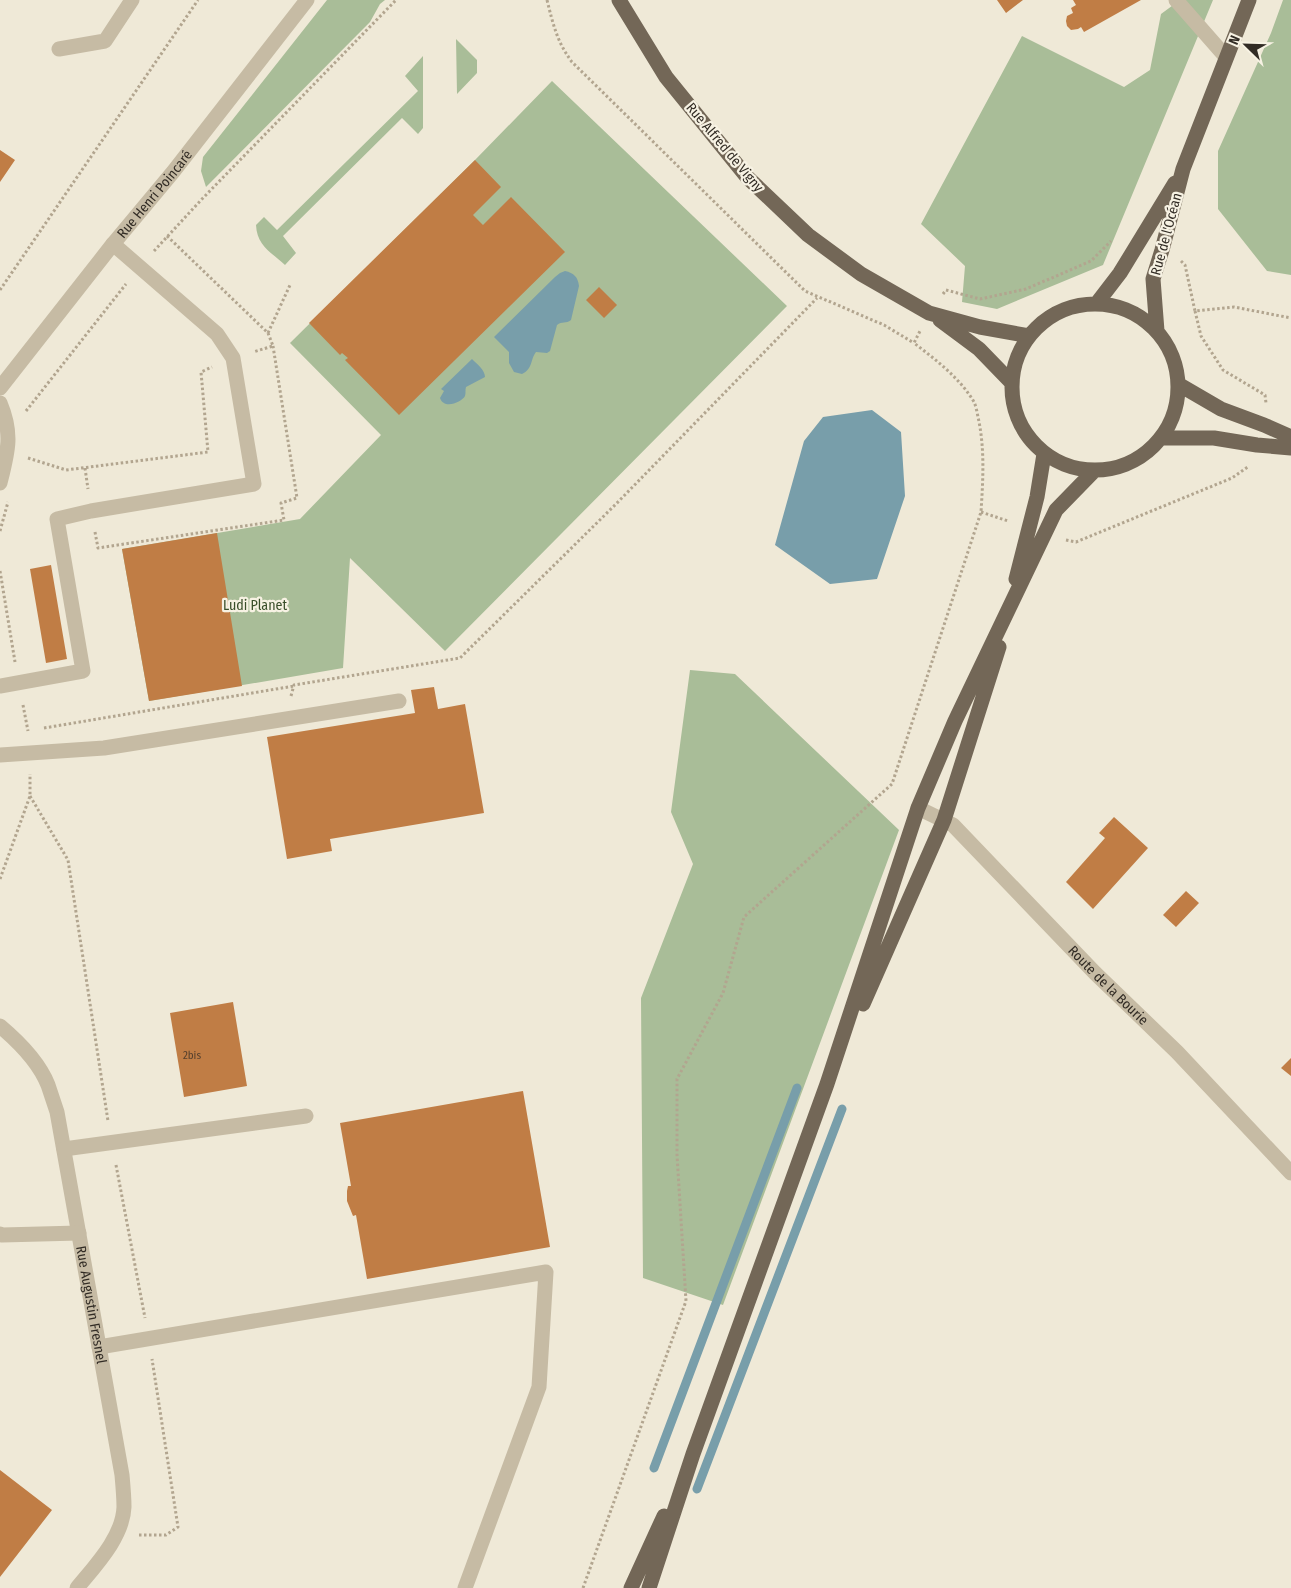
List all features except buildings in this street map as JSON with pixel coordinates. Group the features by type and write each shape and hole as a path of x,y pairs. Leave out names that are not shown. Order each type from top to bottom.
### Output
{"main road":[{"name":"Rue Alfred de Vigny","path":"619,0 666,77 747,177 808,234 861,274 932,315 979,349 1011,382"},
{"name":"Rue de l'Océan","path":"1157,331 1153,279 1183,168 1249,0"},
{"name":"Rue de l'Océan","path":"1098,303 1120,273 1183,168"},
{"path":"1098,303 1119,307 1140,316 1157,331 1168,346 1175,365 1178,384 1174,413 1161,438 1142,456 1120,467 1094,471 1068,466 1044,454 1026,434 1014,409 1011,382 1016,358 1029,336 1048,318 1056,314 1072,307 1098,303"},
{"name":"Rue Alfred de Vigny","path":"932,315 980,327 1029,336"},
{"path":"1178,384 1222,409 1291,437"},
{"path":"1161,438 1214,438 1291,448"},
{"path":"827,1084 944,820 991,676 1010,608 1037,497 1044,454"},
{"path":"649,1588 693,1454 827,1084 918,808 955,721 1056,510 1094,471"},
{"path":"631,1588 693,1454"}],"street":[{"path":"58,50 105,41 132,0"},
{"name":"Rue Henri Poincaré","path":"0,388 113,244 173,172 307,0"},
{"path":"1176,0 1226,57"},
{"path":"0,686 83,671 57,519 91,511 254,484 233,358 217,334 113,244"},
{"path":"0,403 9,433 5,488"},
{"path":"0,755 104,748 399,702"},
{"name":"Route de la Bourie","path":"918,808 953,825 1095,973 1177,1052 1291,1173"},
{"name":"Rue Augustin Fresnel","path":"0,1026 14,1037 35,1063 47,1084 57,1112 122,1475 124,1509 116,1534 98,1562 77,1588"},
{"path":"64,1149 306,1116"},
{"path":"0,1234 79,1233"},
{"path":"100,1347 546,1272 539,1387 466,1588"}],"path":[{"path":"0,290 198,0"},
{"path":"25,418 26,409 139,267 396,0"},
{"path":"547,0 554,30 562,49 572,62 805,292 884,325 914,343 941,364 963,387 975,404 981,431 983,472 980,512 892,784 744,918 723,993 677,1079 676,1155 686,1301 583,1588"},
{"path":"914,343 946,290 980,299 1026,289 1091,261 1125,228 1141,239"},
{"path":"20,456 66,470 208,452 201,372 233,358 273,346 268,333 167,236"},
{"path":"1162,250 1175,256 1185,265 1201,336 1223,370 1265,395 1268,414 1264,425"},
{"path":"268,333 290,285"},
{"path":"38,729 460,658 616,504 817,298"},
{"path":"1195,311 1234,306 1291,318"},
{"path":"1045,533 1076,542 1232,478 1254,462 1257,445"},
{"path":"0,531 5,488"},
{"path":"980,512 1029,526"},
{"path":"0,571 28,730 30,753 30,796 0,878"},
{"path":"278,721 288,704 294,686"},
{"path":"30,796 68,860 112,1143 149,1339 178,1527 166,1535 116,1534"}],"green space":[{"path":"327,0 385,0 380,4 370,22 206,187 201,171 203,157"},
{"path":"1180,0 1213,0 1103,265 997,309 962,302 965,266 921,224 1022,36 1124,87 1150,70 1161,14"},
{"path":"1283,0 1291,0 1291,275 1267,271 1218,209 1218,151 1271,33"},
{"path":"456,39 477,60 477,73 457,94"},
{"path":"423,56 423,128 418,134 402,118 283,236 296,253 285,265 262,243 256,225 264,217 277,230 418,91 405,76"},
{"name":"Ludi Planet","path":"552,81 787,306 445,651 350,558 343,668 149,701 122,549 300,519 381,435 290,343"},
{"path":"690,670 735,674 899,830 723,1305 643,1278 641,998 693,864 671,812"}],"water":[{"path":"565,271 575,276 579,286 571,320 557,325 550,351 547,353 536,352 526,372 522,374 514,372 509,363 509,352 494,337 555,277"},
{"path":"472,359 485,374 485,377 466,387 465,396 460,401 453,404 445,404 440,398 444,391 441,389"},
{"path":"872,410 901,432 905,496 877,579 830,584 775,545 804,441 823,417"}],"waterway":[{"path":"654,1468 797,1088"},
{"path":"697,1489 842,1109"}]}
